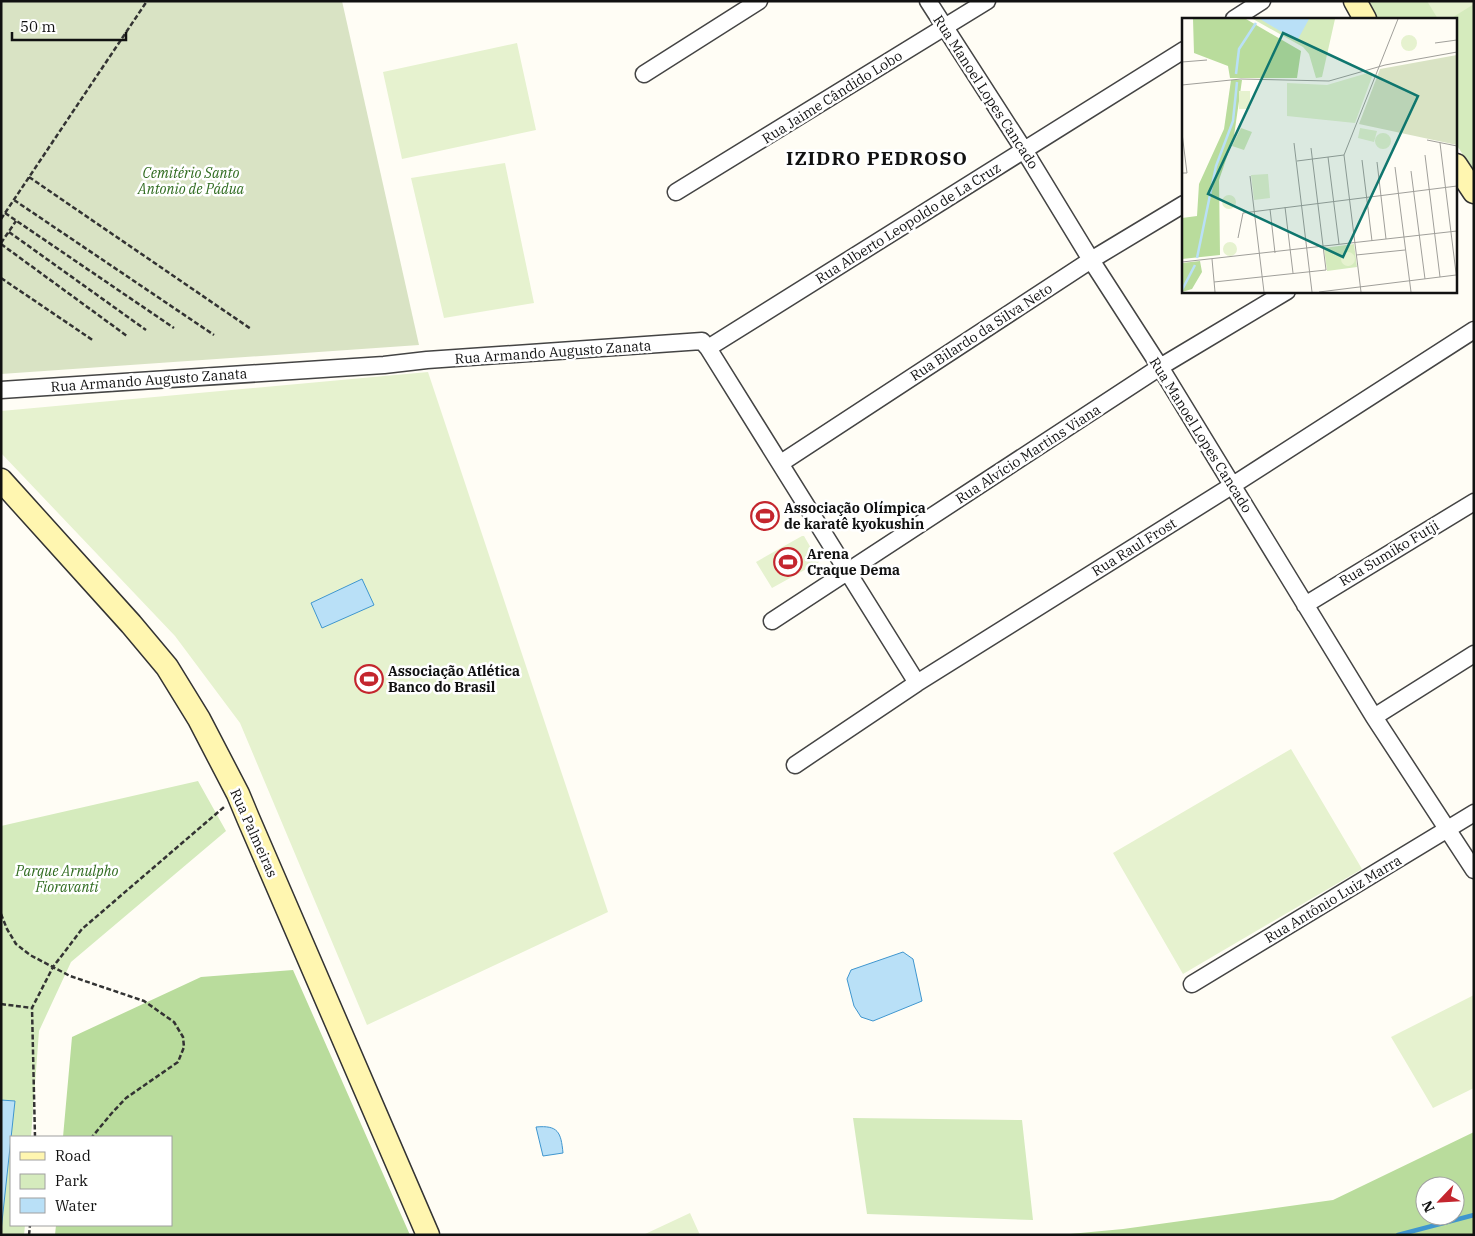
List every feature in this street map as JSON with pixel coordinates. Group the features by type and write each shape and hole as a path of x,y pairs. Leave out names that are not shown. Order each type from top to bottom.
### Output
{"street":[{"path":"644,74 759,1"},
{"name":"Rua Manoel Lopes Cancado","path":"928,1 1160,367 1374,717 1474,870"},
{"name":"Rua Jaime Cândido Lobo","path":"676,192 988,1"},
{"path":"1236,18 1262,1"},
{"path":"1355,1 1364,18"},
{"name":"Rua Alberto Leopoldo de La Cruz","path":"708,348 1182,51"},
{"name":"Rua Bilardo da Silva Neto","path":"781,463 1091,260 1182,205"},
{"name":"Rua Alvício Martins Viana","path":"772,621 1160,367 1285,292"},
{"name":"Rua Raul Frost","path":"795,765 917,684 1474,330"},
{"name":"Rua Armando Augusto Zanata","path":"1,390 702,342 708,348"},
{"path":"708,348 917,684"},
{"name":"Rua Palmeiras","path":"1,480 131,624 167,667 199,718 238,794 428,1235"},
{"name":"Rua Sumiko Futji","path":"1305,605 1474,502"},
{"path":"1374,717 1474,654"},
{"name":"Rua Antônio Luiz Marra","path":"1192,984 1474,813"}],"path":[{"path":"1,219 147,1"},
{"path":"29,178 251,329"},
{"path":"14,200 214,335"},
{"path":"5,213 174,328"},
{"path":"16,221 1,244 127,336"},
{"path":"9,232 146,330"},
{"path":"1,278 94,341"},
{"path":"35,1136 32,1008 53,967 82,929 238,794"},
{"path":"1,914 16,944 30,955 70,976 144,1001 174,1022 183,1037 184,1047 178,1062 126,1098 93,1136"},
{"path":"1,1004 32,1008"}],"green space":[{"name":"Cemitério Santo Antonio de Pádua","path":"1,1 342,1 419,345 1,374"},
{"path":"1367,1 1474,1 1474,168 1472,169 1458,147 1458,18 1377,18"},
{"path":"1427,1 1474,1 1474,4 1452,18 1437,18"},
{"path":"517,43 536,130 402,159 383,72"},
{"path":"505,163 534,303 444,318 411,178"},
{"name":"Associação Atlética Banco do Brasil","path":"428,372 608,912 367,1025 240,723 175,636 1,453 1,411"},
{"name":"Arena Craque Dema","path":"804,536 819,562 772,588 756,562"},
{"path":"1291,749 1362,869 1183,974 1113,853"},
{"name":"Parque Arnulpho Fioravanti","path":"198,781 226,831 71,962 39,1031 31,1136 10,1136 10,1226 25,1226 24,1235 1,1235 1,826"},
{"path":"293,970 410,1235 55,1235 56,1226 172,1226 172,1136 63,1136 72,1037 201,977"},
{"path":"1474,995 1474,1088 1433,1108 1391,1037"},
{"path":"853,1118 1022,1120 1033,1220 867,1214"},
{"path":"1474,1132 1474,1235 1059,1235 1123,1229 1333,1200"},
{"path":"690,1213 700,1235 643,1235"}],"water":[{"path":"362,579 374,605 322,628 311,603"},
{"path":"903,952 913,959 922,1001 873,1021 861,1017 854,1006 847,979 851,970"},
{"path":"1,1100 15,1101 1,1231"},
{"path":"536,1127 549,1127 557,1131 563,1153 543,1156"}],"waterway":[{"path":"1398,1235 1474,1215"}],"place":[{"name":"Associação Olímpica de karatê kyokushin","path":"765,516"},
{"name":"Arena Craque Dema","path":"788,562"},
{"name":"Associação Atlética Banco do Brasil","path":"369,679"}],"district":[{"name":"IZIDRO PEDROSO","path":"877,158"}]}
